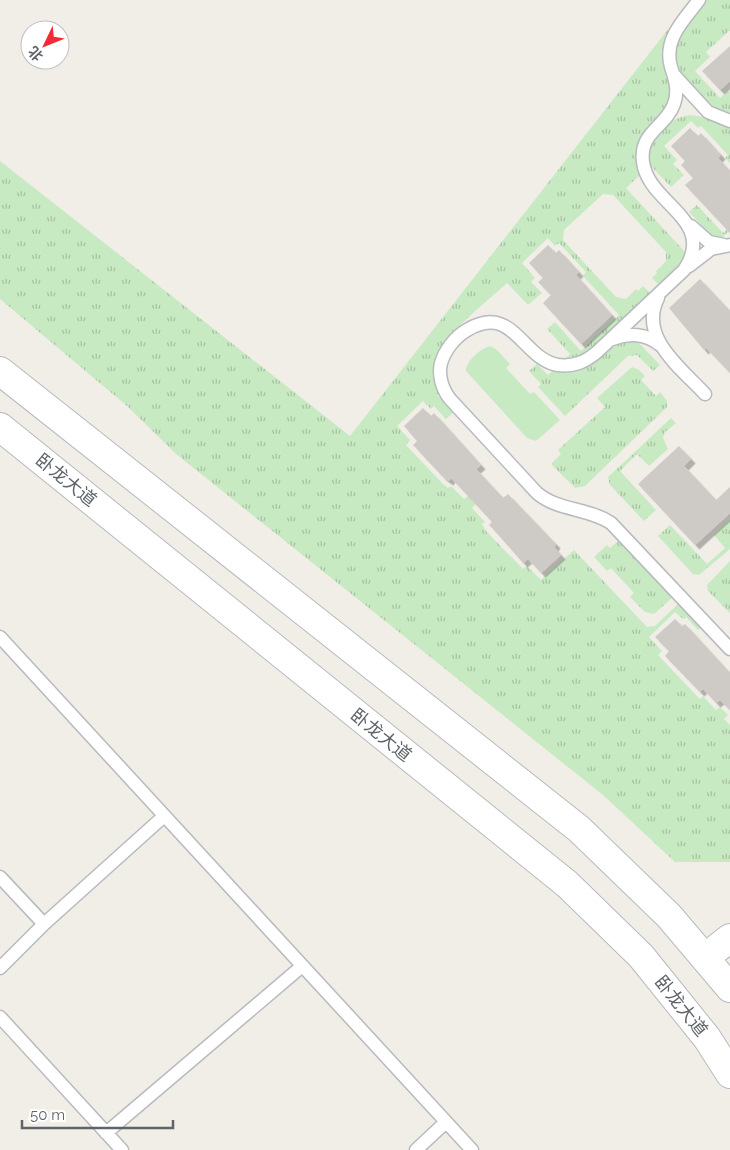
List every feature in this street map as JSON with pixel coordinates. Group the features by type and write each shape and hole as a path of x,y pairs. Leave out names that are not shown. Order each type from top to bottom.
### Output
{"main road":[{"path":"0,371 578,829 669,916 706,957 730,988"},
{"name":"卧龙大道","path":"0,427 566,884 641,956 707,1038 730,1074"},
{"path":"706,957 730,938"}],"lane":[{"path":"699,0 672,36 669,50 676,92 674,105 649,135 643,158 649,180 704,239 728,245"},
{"path":"674,74 708,112 730,122"},
{"path":"681,214 688,226 693,243 690,260 681,273"},
{"path":"728,245 705,252 587,360 572,365 561,365 541,357 520,336 508,327 497,324 479,325 462,334 447,350 441,364 442,385 450,399 537,493 553,503 600,516 611,523 730,649"},
{"path":"662,292 655,303 652,317 653,330 662,347 705,394"},
{"path":"607,343 621,336 632,335 645,336 662,347"},
{"path":"0,637 301,967 472,1150"},
{"path":"0,968 44,924 163,816"},
{"path":"0,877 44,924"},
{"path":"106,1133 301,967"},
{"path":"0,1017 122,1150"},
{"path":"416,1150 446,1122"}],"green space":[{"path":"707,0 730,0 730,30 706,52 710,57 695,71 720,98 728,91 730,92 730,115 698,94 681,73 676,62 675,49 678,37 687,22"},
{"path":"669,28 663,52 669,76 670,96 664,109 647,127 638,144 637,161 640,175 626,188 686,253 679,266 659,285 652,278 666,261 666,252 613,195 603,194 564,230 563,240 616,297 626,299 636,289 638,291 643,286 651,294 599,343 576,357 565,359 570,354 547,329 555,322 581,351 619,315 583,276 586,272 559,243 555,246 548,238 522,263 535,278 531,282 542,293 528,305 507,283 456,329 440,349 436,358 439,393 437,395 454,412 446,419 434,406 431,409 423,401 397,426 410,440 406,445 443,484 448,488 451,486 464,499 468,496 476,504 472,508 485,522 482,524 486,531 523,569 527,566 541,580 574,550 647,627 655,626 679,603 701,627 698,630 686,617 683,619 675,612 649,637 662,651 658,655 700,699 703,696 716,710 720,707 728,715 724,719 730,725 730,862 675,862 603,795 176,454 127,406 0,299 0,161 350,436"},
{"path":"690,115 702,117 730,127 730,163 725,158 728,155 701,126 698,128 691,121 664,146 677,160 673,164 684,175 671,187 650,165 650,147 659,132 666,126 681,117"},
{"path":"697,205 723,233 730,227 730,230 721,239 710,235 689,212"},
{"path":"632,341 638,342 660,365 653,371 637,355 628,356 565,416 538,387 541,384 529,371 537,364 548,375 553,370 568,371 579,369 588,365 611,348"},
{"path":"490,346 496,349 510,364 506,368 530,394 534,392 560,420 536,441 527,438 466,371 468,363 474,356"},
{"path":"632,367 639,370 645,376 641,380 656,396 660,392 667,401 667,407 585,486 575,488 551,464 561,454 558,450 605,407 597,398"},
{"path":"671,418 676,423 665,432 663,438 668,449 649,466 637,454 620,471 656,510 644,521 610,485 608,477"},
{"path":"730,520 730,549 699,575 693,574 658,536 670,525 707,564 725,548 714,535"},
{"path":"620,539 673,597 654,614 645,612 630,597 634,593 611,568 607,571 594,557 607,545 610,548"},
{"path":"730,561 730,613 708,591 707,585"}],"building":[{"path":"730,46 730,81 720,90 702,71"},
{"path":"690,128 698,136 701,133 721,155 718,158 730,171 730,233 685,185 693,178 681,165 685,161 671,146"},
{"path":"548,245 556,253 559,250 579,272 576,275 612,315 581,344 543,303 551,295 538,282 543,278 529,263"},
{"path":"700,279 730,311 730,373 706,348 704,350 669,308"},
{"path":"423,408 431,416 434,413 481,465 476,469 503,498 508,494 556,544 554,547 561,555 541,573 528,559 523,563 489,525 492,522 469,497 451,478 449,481 443,477 413,445 417,441 404,426"},
{"path":"679,446 691,459 684,466 716,500 730,487 730,513 695,545 638,484"},
{"path":"675,619 682,626 685,624 730,673 730,710 720,700 716,703 703,689 700,692 665,656 669,651 655,637"}]}
